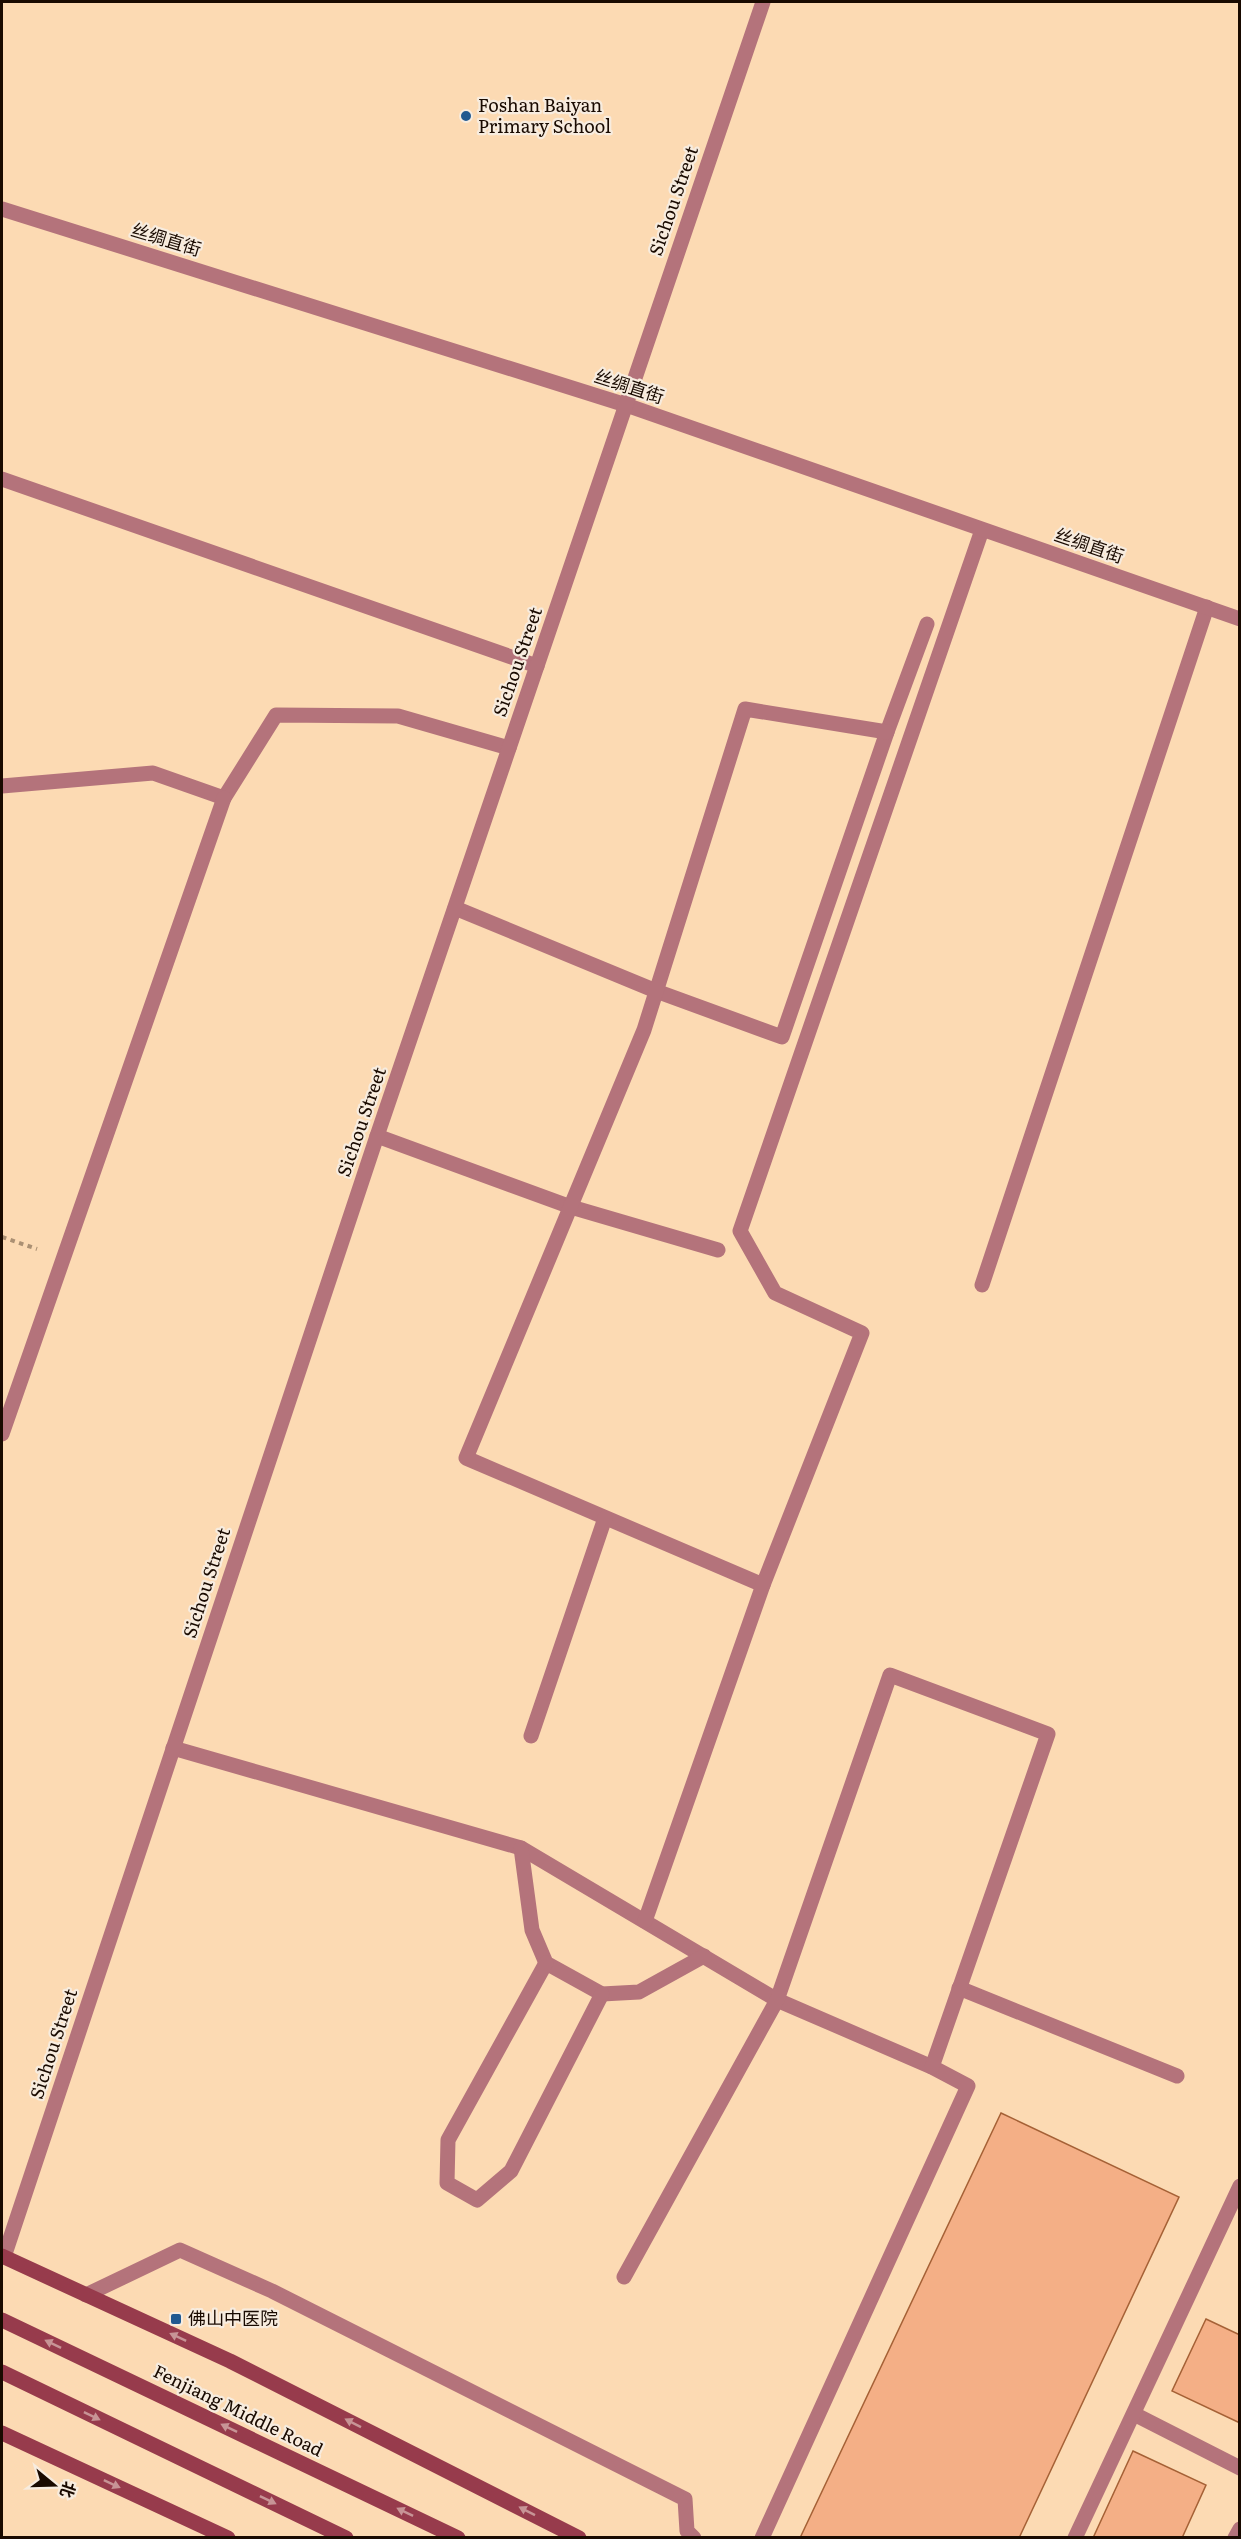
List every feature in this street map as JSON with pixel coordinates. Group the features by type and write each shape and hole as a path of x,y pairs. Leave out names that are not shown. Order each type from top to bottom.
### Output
{"main road":[{"path":"3,2256 230,2361 579,2538"},
{"name":"Fenjiang Middle Road","path":"2,2319 458,2538"},
{"path":"2,2372 346,2538"},
{"path":"2,2433 228,2538"}],"street":[{"name":"Sichou Street","path":"3,2256 377,1137 763,2"},
{"name":"丝绸直街","path":"2,209 626,405 1239,619"},
{"path":"2,479 537,666"},
{"path":"645,1921 763,1585 862,1333 775,1293 740,1231 982,530"},
{"path":"982,1285 1207,607"},
{"path":"455,908 657,991 782,1038 887,732 927,624"},
{"path":"763,1585 466,1458 644,1030 745,709 887,732"},
{"path":"2,1434 224,798 276,715 398,717 509,748"},
{"path":"2,786 153,773 224,798"},
{"path":"377,1137 571,1207 718,1250"},
{"path":"531,1736 605,1518"},
{"path":"624,2277 777,2000 890,1675 1048,1734 932,2067"},
{"path":"173,1748 521,1848 777,2000 932,2067 968,2086 762,2538"},
{"path":"521,1848 531,1930 546,1963 602,1994 639,1992 704,1956"},
{"path":"546,1963 448,2140 447,2183 477,2200 511,2171 602,1994"},
{"path":"959,1988 1177,2076"},
{"path":"1074,2538 1239,2186"},
{"path":"87,2295 180,2250 272,2291 685,2499 687,2532 694,2538"},
{"path":"1134,2414 1239,2468"},
{"path":"1235,2538 1239,2529"}],"path":[{"path":"2,1237 63,1258"}],"building":[{"path":"1001,2113 1179,2197 1019,2538 800,2538"},
{"path":"1206,2319 1240,2335 1240,2423 1172,2391"},
{"path":"1133,2451 1206,2485 1182,2538 1093,2538"}],"place":[{"name":"Foshan Baiyan Primary School","path":"466,116"},
{"name":"佛山中医院","path":"176,2319"}]}
